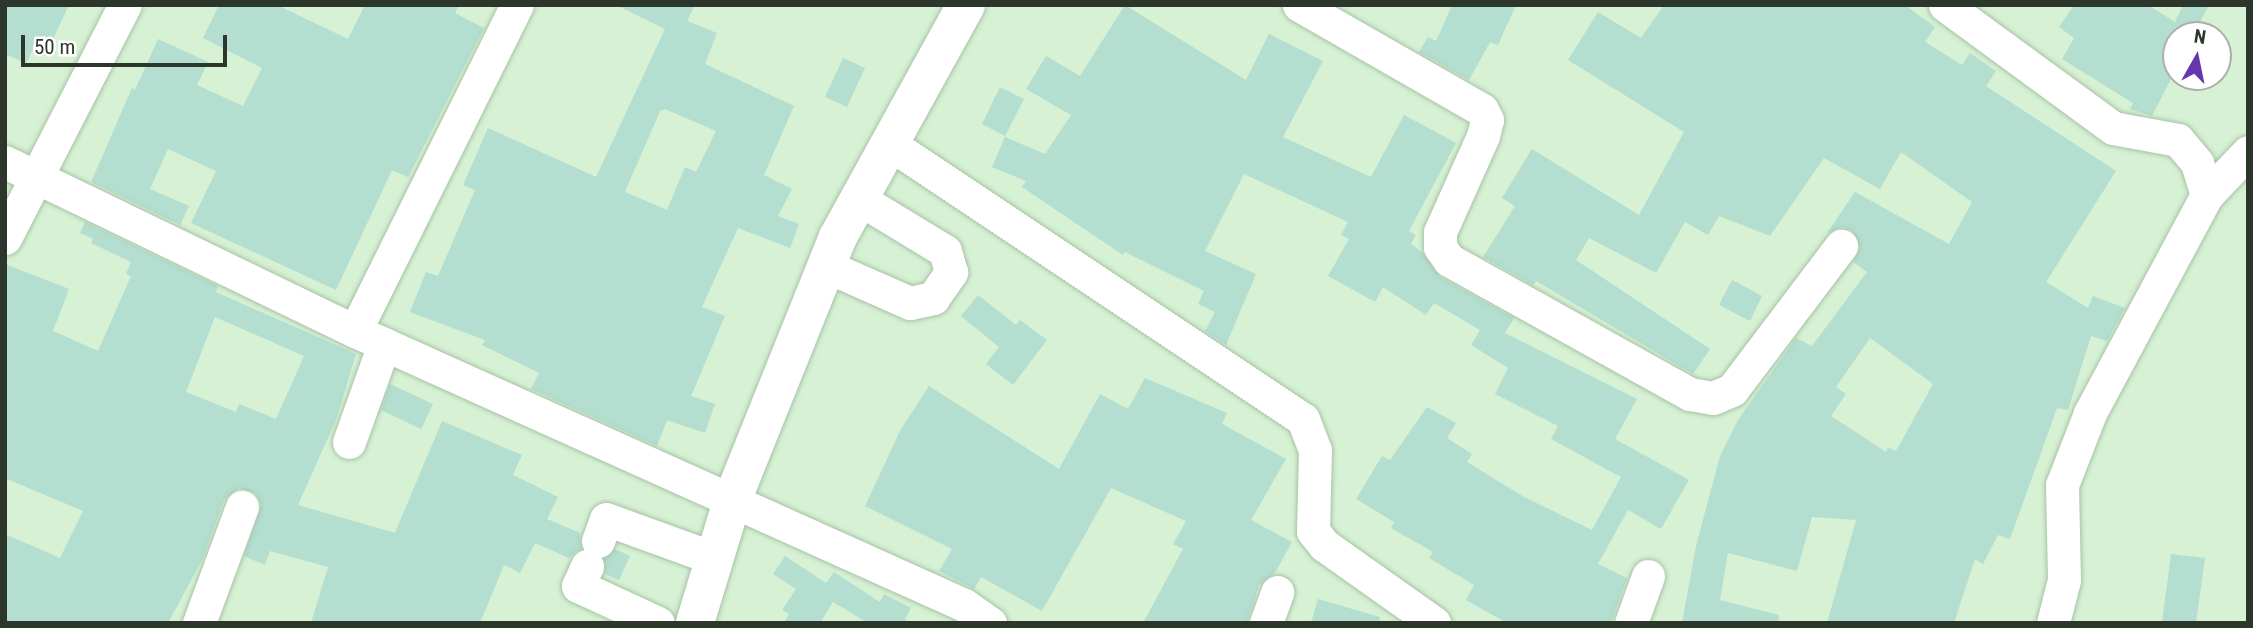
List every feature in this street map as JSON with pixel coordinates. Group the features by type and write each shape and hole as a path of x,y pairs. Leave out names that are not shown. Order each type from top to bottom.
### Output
{"main road":[{"path":"695,623 733,498 826,266 859,198 966,5"}],"street":[{"path":"5,238 20,169 125,5"},
{"path":"349,442 370,337 517,5"},
{"path":"1299,5 1482,110 1487,120 1483,136 1440,232 1440,247 1449,260 1690,394 1713,398 1732,390 1841,246"},
{"path":"1945,5 2113,128 2178,140 2197,163 2207,195"},
{"path":"890,144 1303,419 1315,450 1313,531 1324,545 1434,623"},
{"path":"2053,623 2064,580 2062,485 2090,413 2207,195 2248,152"},
{"path":"20,169 370,337 733,498 964,605 990,623"},
{"path":"826,266 910,303 933,298 951,272 945,251 859,198"},
{"path":"199,623 242,507"},
{"path":"657,623 578,586 606,519 716,559"},
{"path":"1631,623 1648,576"},
{"path":"1266,623 1277,592"}],"building":[{"path":"5,5 69,5 45,56 32,51 26,63 5,54"},
{"path":"219,5 277,5 348,39 365,5 459,5 455,13 484,28 408,177 392,170 336,290 191,223 216,171 168,149 150,189 189,206 180,225 91,182 132,88 135,90 158,39 208,62 197,85 243,106 262,68 203,38"},
{"path":"616,5 695,5 687,21 717,33 705,64 794,106 764,175 792,189 778,216 799,224 790,248 738,228 702,307 725,316 691,396 715,404 705,433 667,420 657,446 531,389 539,373 482,345 485,340 410,312 426,272 438,276 475,190 463,185 488,128 596,177 665,29","holes":["665,109 716,131 696,172 685,167 667,210 625,192 660,111"]},
{"path":"1125,5 1246,80 1269,34 1323,61 1283,137 1371,177 1404,115 1456,143 1409,231 1416,235 1411,244 1422,252 1440,277 1514,318 1505,333 1637,399 1615,439 1689,480 1661,529 1628,510 1598,564 1627,578 1611,623 1507,623 1466,600 1474,585 1429,558 1433,552 1391,528 1394,522 1356,499 1382,456 1390,460 1427,407 1456,423 1447,438 1472,454 1467,462 1524,497 1592,530 1621,477 1551,439 1558,426 1495,394 1508,368 1471,345 1480,330 1434,303 1426,315 1383,287 1375,302 1328,276 1349,239 1341,235 1348,222 1244,174 1205,251 1256,274 1226,345 1205,331 1215,312 1198,304 1204,291 1125,252 1123,255 1022,187 1026,181 992,167 1005,137 1045,154 1071,115 1026,89 1046,56 1080,76"},
{"path":"1452,5 1516,5 1498,45 1490,42 1469,80 1419,52 1428,37 1436,41"},
{"path":"1664,5 1905,5 1935,27 1925,42 1962,65 1970,53 1996,71 1986,86 2116,171 2046,282 2088,308 2093,296 2125,308 2107,341 2091,336 2068,410 2057,408 2010,539 1998,535 1983,564 1975,559 1954,623 1827,623 1856,520 1812,517 1797,571 1728,553 1720,600 1779,615 1778,623 1682,623 1696,546 1720,456 1738,420 1796,338 1812,346 1867,272 1853,262 1860,248 1853,231 1843,227 1827,233 1855,192 1949,244 1972,202 1901,152 1880,189 1824,158 1770,236 1719,216 1708,235 1685,222 1656,273 1589,238 1576,260 1710,349 1693,374 1536,281 1533,285 1483,257 1515,206 1502,198 1532,149 1639,215 1684,132 1568,60 1598,12 1641,38","holes":["1870,338 1933,384 1896,451 1888,447 1886,452 1831,416 1846,394 1836,387"]},
{"path":"2074,5 2148,5 2173,21 2162,21 2162,91 2165,91 2152,116 2130,109 2133,103 2062,59 2074,38 2059,27"},
{"path":"2183,5 2209,5 2200,21 2175,21"},
{"path":"843,58 865,68 847,107 825,97"},
{"path":"1000,87 1024,99 1005,136 982,124"},
{"path":"85,222 218,286 216,292 356,354 336,420 298,505 395,533 442,421 522,455 513,475 558,497 547,519 580,533 581,548 569,558 535,543 520,573 504,565 480,623 311,623 328,567 270,551 265,565 244,556 261,504 256,494 239,488 224,500 203,558 168,623 5,623 5,534 60,558 83,511 5,478 5,264 69,289 53,331 98,351 131,276 126,274 131,262 91,243 93,239 80,233","holes":["215,317 304,356 276,419 239,404 236,412 186,392"]},
{"path":"1732,280 1762,296 1750,321 1719,305"},
{"path":"978,295 1016,325 1020,320 1047,340 1013,385 986,364 999,347 961,316"},
{"path":"1145,378 1227,413 1222,424 1286,459 1251,520 1292,542 1275,573 1259,585 1247,623 1143,623 1183,549 1173,544 1186,521 1111,488 1042,611 981,577 974,589 939,571 952,549 865,506 901,429 929,386 1059,469 1100,394 1128,409"},
{"path":"390,384 433,404 421,429 381,410"},
{"path":"615,549 630,556 619,580 605,574 604,559"},
{"path":"2171,554 2205,558 2196,623 2162,623"},
{"path":"785,556 826,583 834,572 880,602 884,594 911,608 905,619 911,623 868,623 833,602 820,623 784,623 789,614 782,610 796,589 773,574"},
{"path":"1318,599 1380,617 1379,623 1311,623"}]}
